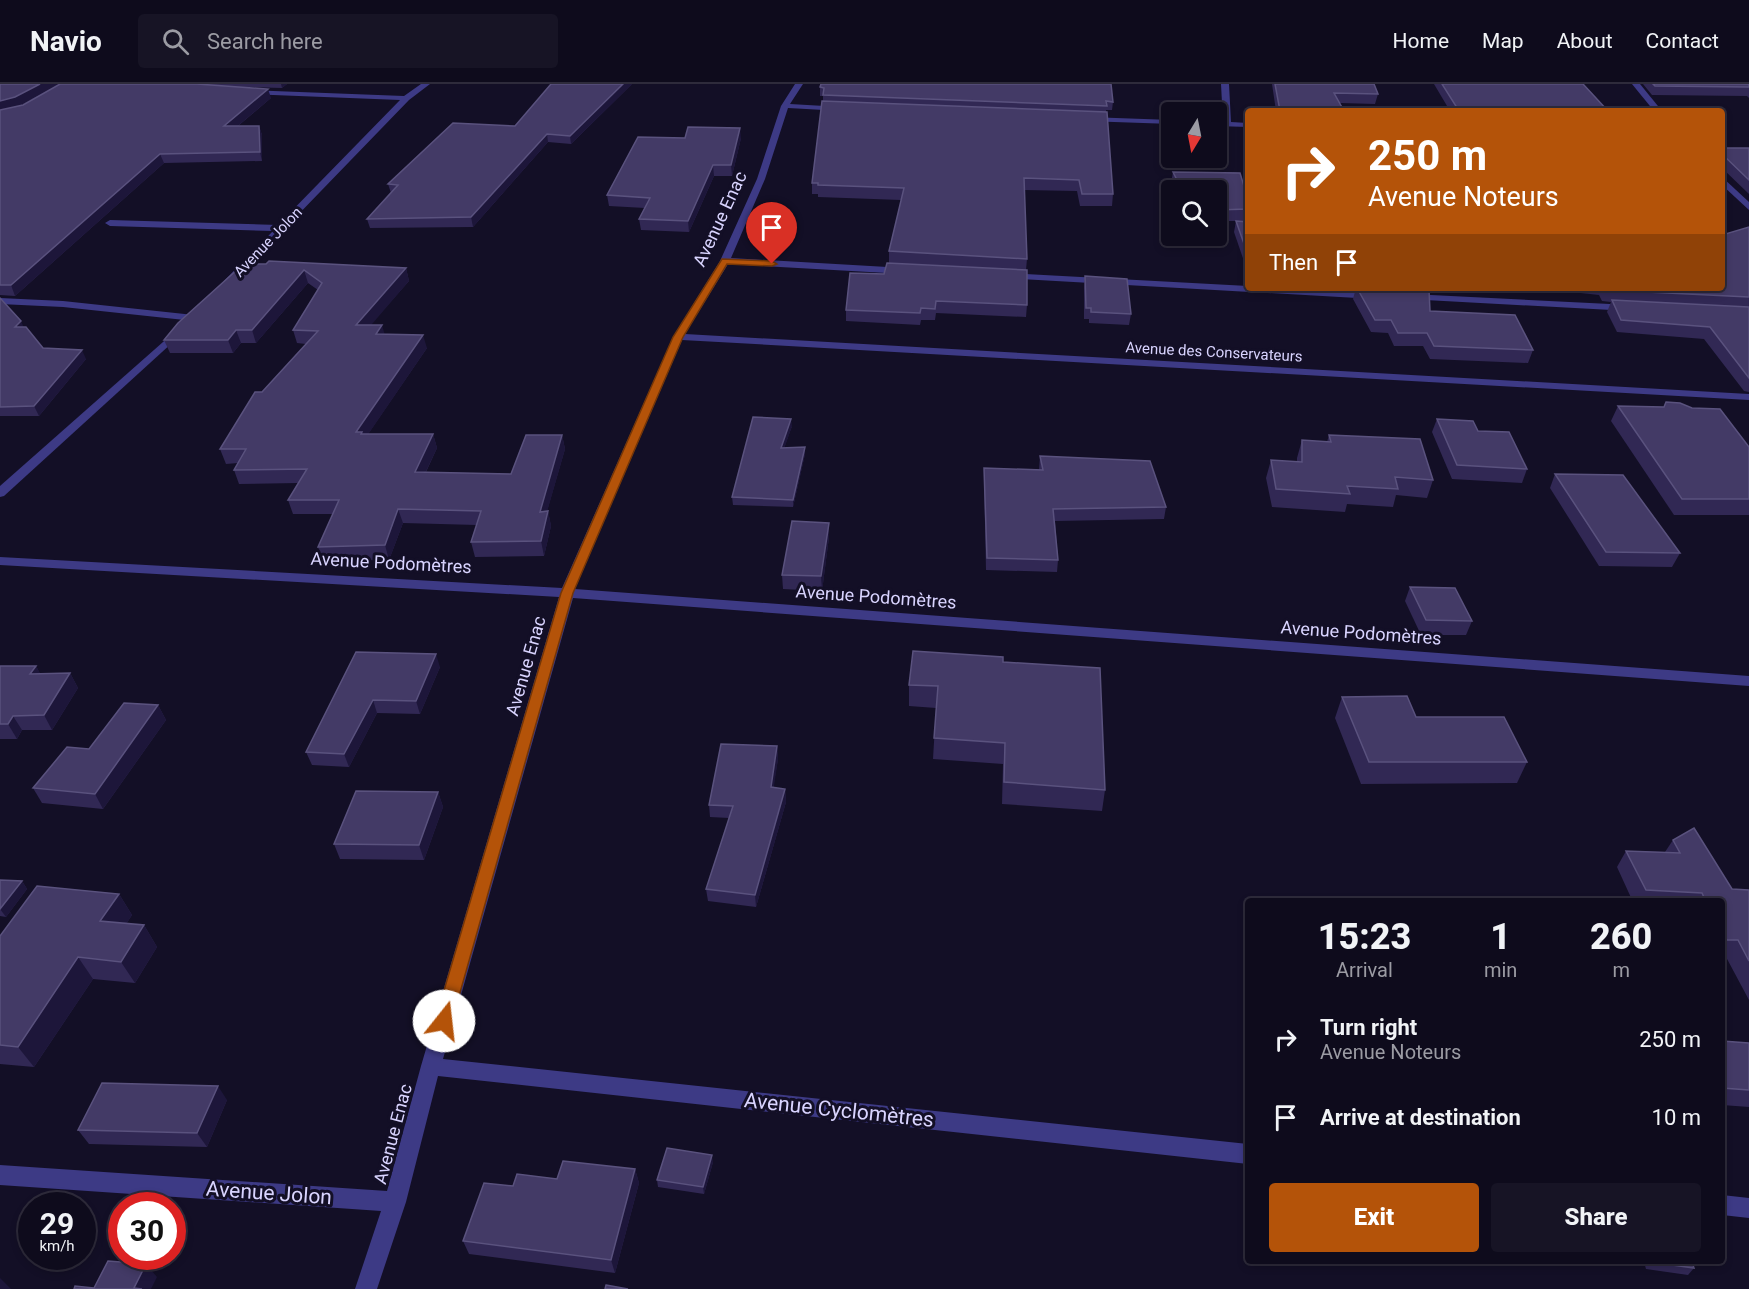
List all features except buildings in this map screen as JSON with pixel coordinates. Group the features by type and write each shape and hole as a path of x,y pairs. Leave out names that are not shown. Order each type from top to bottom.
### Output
{"street":[{"name":"Avenue Jolon","path":"218,293 406,98 426,84"},
{"name":"Avenue Enac","path":"366,1289 395,1202 431,1066 567,593 678,337 725,261 761,179 785,106 799,84"},
{"path":"1225,84 1226,102"},
{"path":"1636,84 1656,108"},
{"path":"238,92 406,98"},
{"path":"785,106 855,109"},
{"path":"1078,118 1161,122"},
{"path":"1227,124 1245,125"},
{"path":"1725,183 1749,207"},
{"path":"110,224 280,228"},
{"path":"725,261 915,272"},
{"path":"998,276 1245,289"},
{"path":"1292,291 1390,296"},
{"path":"1402,297 1641,309"},
{"path":"0,301 198,314 0,493"},
{"name":"Avenue des Conservateurs","path":"678,337 1749,397"},
{"name":"Avenue Podomètres","path":"0,561 567,593 1749,681"},
{"name":"Avenue Cyclomètres","path":"431,1066 1245,1154"},
{"name":"Avenue Jolon","path":"0,1174 395,1202"},
{"path":"1725,1205 1749,1208"}],"route":[{"path":"444,1021 567,593 678,337 725,261 772,264"}]}
